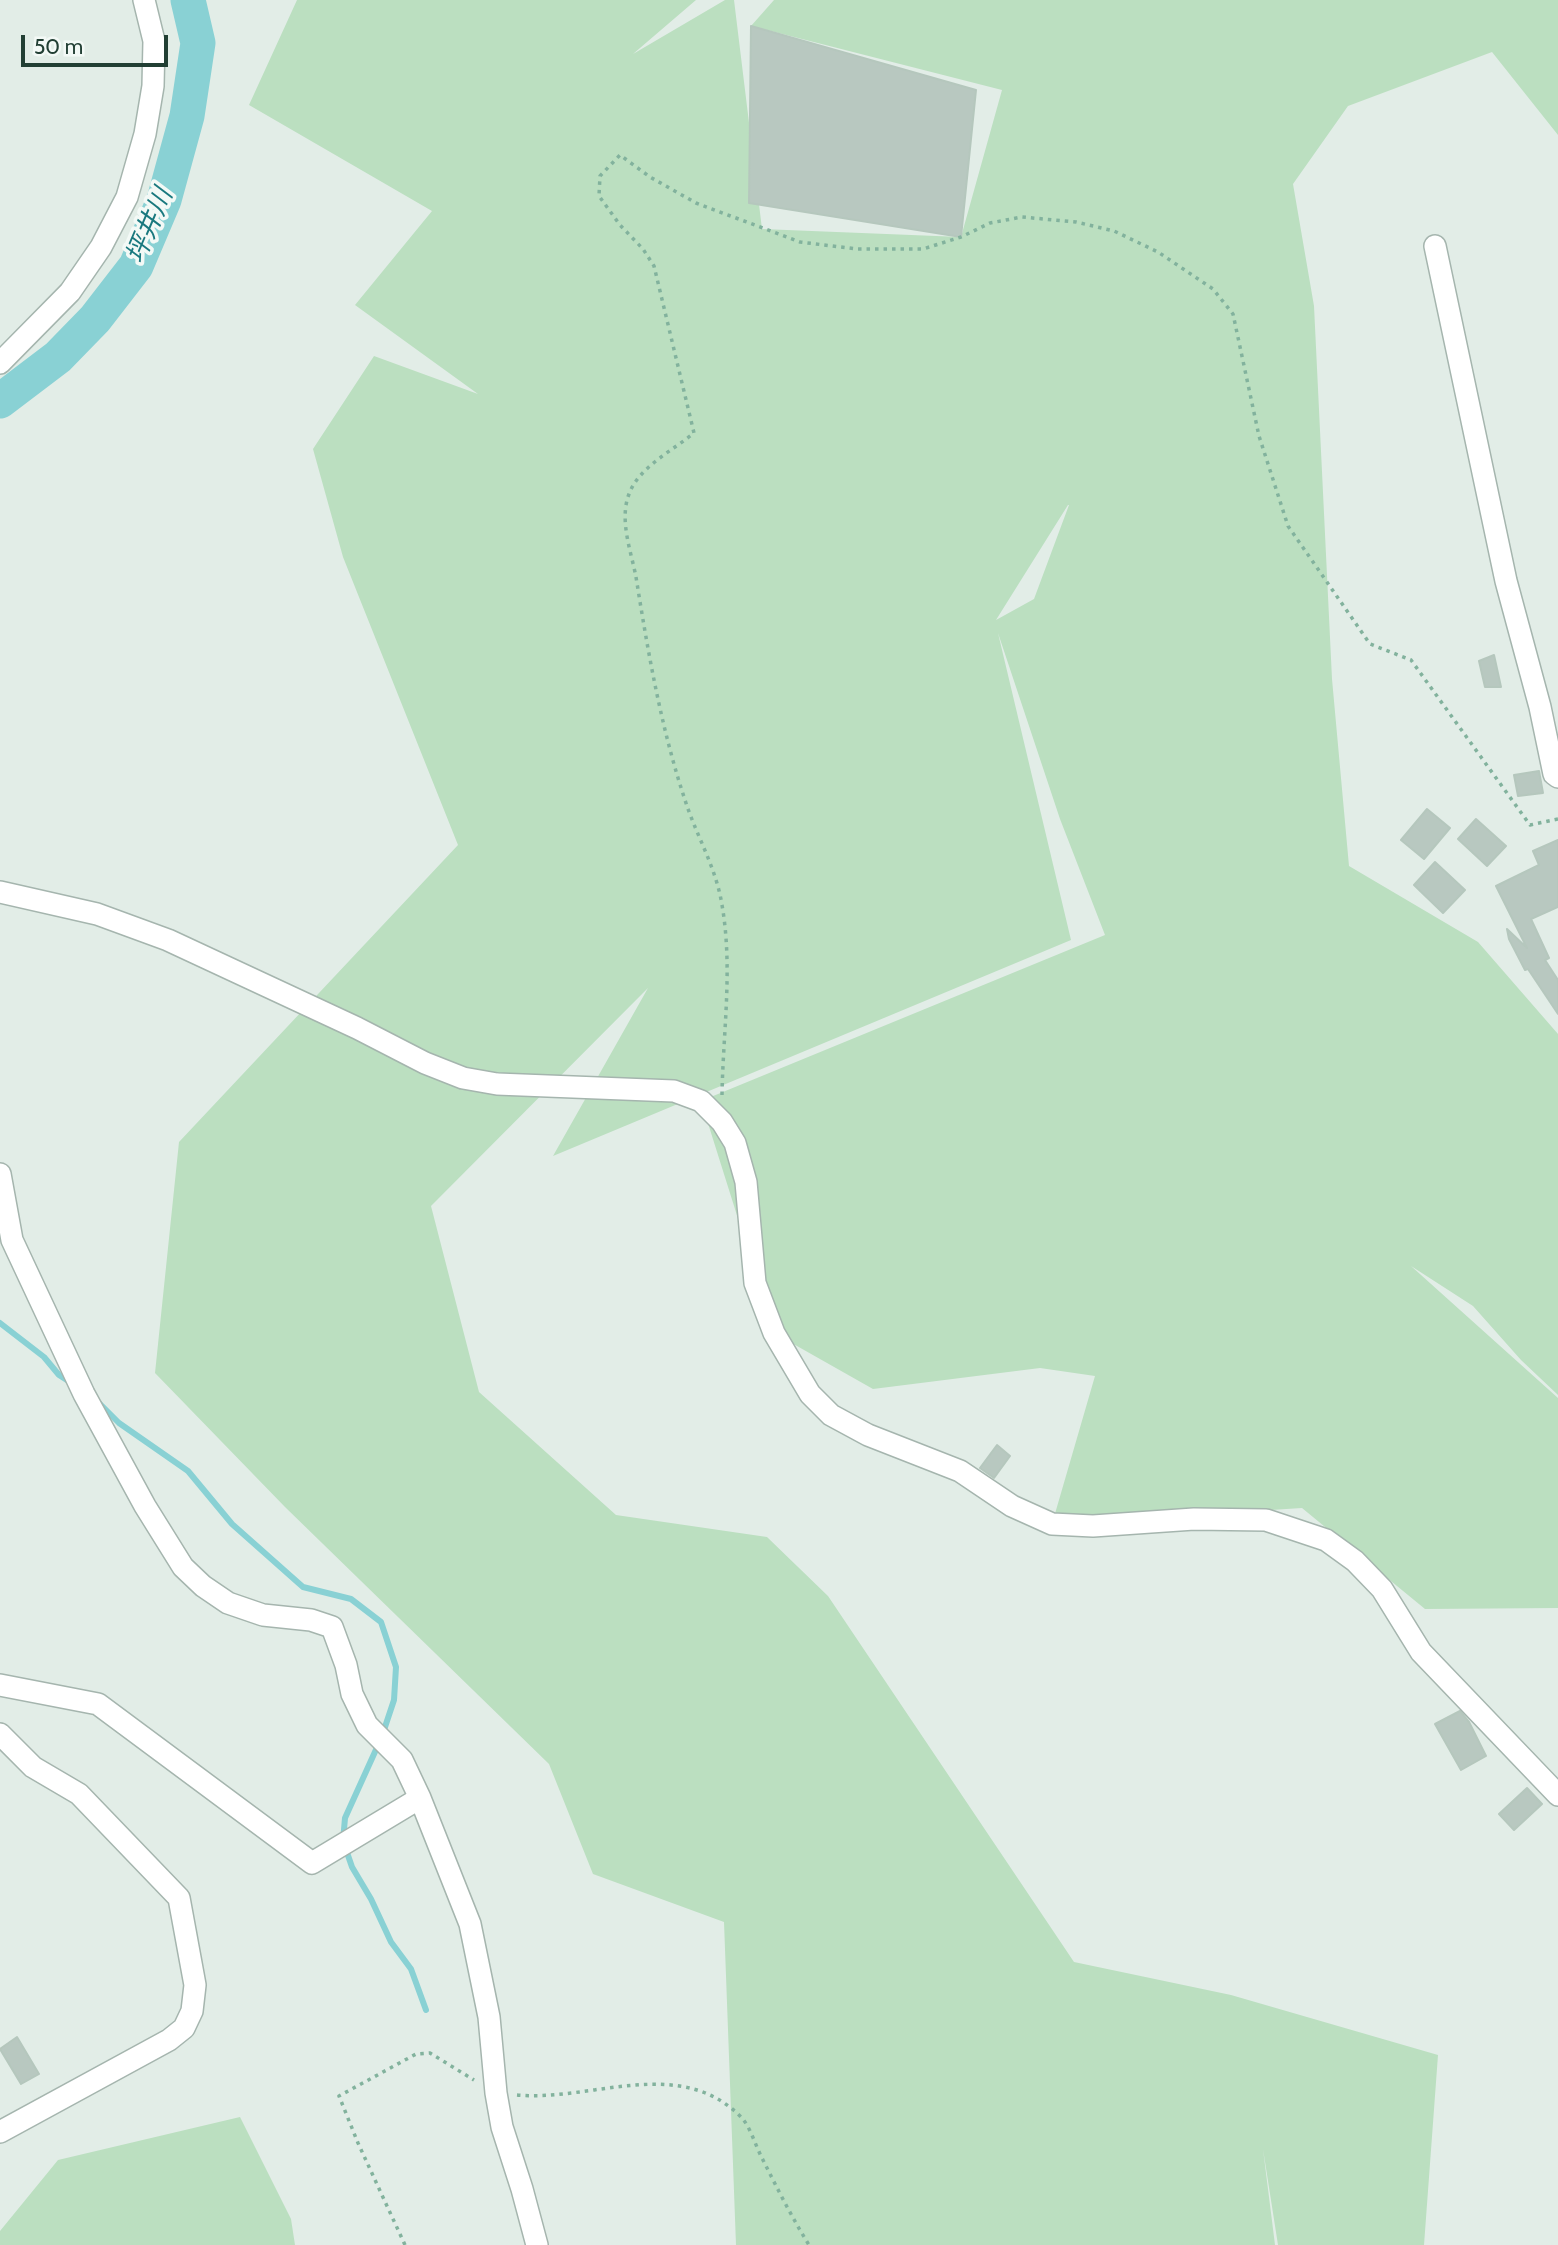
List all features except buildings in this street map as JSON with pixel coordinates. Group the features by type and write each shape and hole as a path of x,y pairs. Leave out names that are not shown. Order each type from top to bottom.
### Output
{"street":[{"path":"0,363 70,292 101,247 127,197 145,134 153,86 154,41 144,0"},
{"path":"1435,246 1506,581 1540,707 1554,774 1558,777"},
{"path":"0,892 97,914 168,940 463,1079 497,1084 674,1091 701,1101 722,1122 735,1143 746,1182 755,1283 774,1333 810,1394 831,1415 868,1435 960,1471 1012,1506 1052,1524 1093,1526 1194,1519 1266,1520 1326,1541 1355,1561 1382,1589 1421,1652 1558,1796"},
{"path":"0,1174 12,1240 84,1394 145,1506 183,1567 203,1586 228,1603 263,1615 311,1620 332,1627 346,1665 352,1694 367,1725 402,1760 470,1924 489,2017 502,2127 537,2245"},
{"path":"0,1685 98,1704 312,1863 420,1798"},
{"path":"0,1734 33,1767 79,1794 179,1898 195,1985 192,2011 184,2028 169,2040 0,2132"}],"path":[{"path":"722,1122 722,1054 728,954 722,902 710,860 685,801 661,712 642,624 625,524 628,495 640,475 694,433 654,266 643,248 620,225 600,196 600,177 620,155 650,177 696,203 800,242 857,249 923,249 961,237 990,223 1022,217 1076,222 1114,231 1158,252 1213,289 1233,314 1259,436 1288,526 1370,644 1411,660 1530,825 1558,819"},
{"path":"405,2245 358,2143 340,2096 416,2054 430,2053 496,2093 541,2097 649,2083 692,2087 719,2101 743,2119 790,2216 809,2245"}],"green space":[{"path":"297,0 696,0 633,54 725,0 734,0 762,229 961,237 1002,90 751,26 774,0 1558,0 1558,135 1492,52 1348,106 1293,184 1314,306 1332,679 1349,866 1478,942 1558,1034 1558,1395 1521,1360 1473,1306 1411,1266 1558,1398 1558,1608 1425,1609 1302,1508 1052,1524 1095,1376 1040,1368 873,1389 774,1333 701,1101 1105,935 1060,819 998,633 1071,940 553,1156 648,988 431,1206 479,1392 616,1515 767,1537 828,1596 1074,1962 1231,1995 1438,2055 1424,2245 1278,2245 1263,2149 1275,2245 736,2245 724,1922 593,1874 549,1764 285,1507 155,1373 179,1142 458,845 343,557 313,449 374,356 478,394 355,305 432,211 249,105","holes":["1069,505 1034,599 996,620"]},
{"path":"240,2117 291,2219 295,2245 0,2245 0,2231 58,2160"}],"waterway":[{"name":"坪井川","path":"0,401 58,357 95,319 136,266 164,200 187,116 198,43 188,0"},
{"path":"0,1323 44,1357 59,1375 70,1382"},
{"path":"99,1403 119,1423 188,1471 232,1524 303,1587 351,1599 381,1622 396,1667 394,1700 383,1733"},
{"path":"379,1743 345,1818 343,1841 352,1867 391,1942 411,1969 426,2010"}]}
